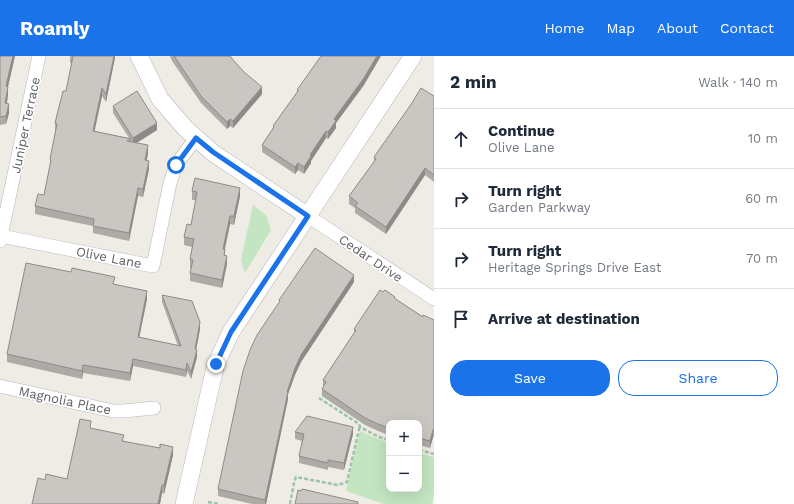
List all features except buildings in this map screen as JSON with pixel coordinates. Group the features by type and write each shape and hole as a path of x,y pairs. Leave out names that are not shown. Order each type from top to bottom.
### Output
{"street":[{"name":"Juniper Terrace","path":"1,238 39,56"},
{"path":"139,56 160,99 185,128 213,152 308,216"},
{"path":"184,504 216,364 231,332 413,56"},
{"name":"Olive Lane","path":"1,238 153,266 170,183 176,165 196,138"},
{"name":"Cedar Drive","path":"308,216 434,299"},
{"name":"Magnolia Place","path":"0,386 119,412 154,408"}],"path":[{"path":"319,398 359,424 360,427 386,439"},
{"path":"290,504 296,477 338,485 347,482 360,425"},
{"path":"422,451 434,454"},
{"path":"208,502 220,504"}],"green space":[{"path":"253,205 266,215 271,230 245,273 241,260"},
{"path":"360,431 386,442 386,492 422,492 422,454 434,457 434,494 432,504 384,504 346,491"}],"route":[{"path":"176,165 196,138 233,166 308,216 231,332 216,364"}]}
